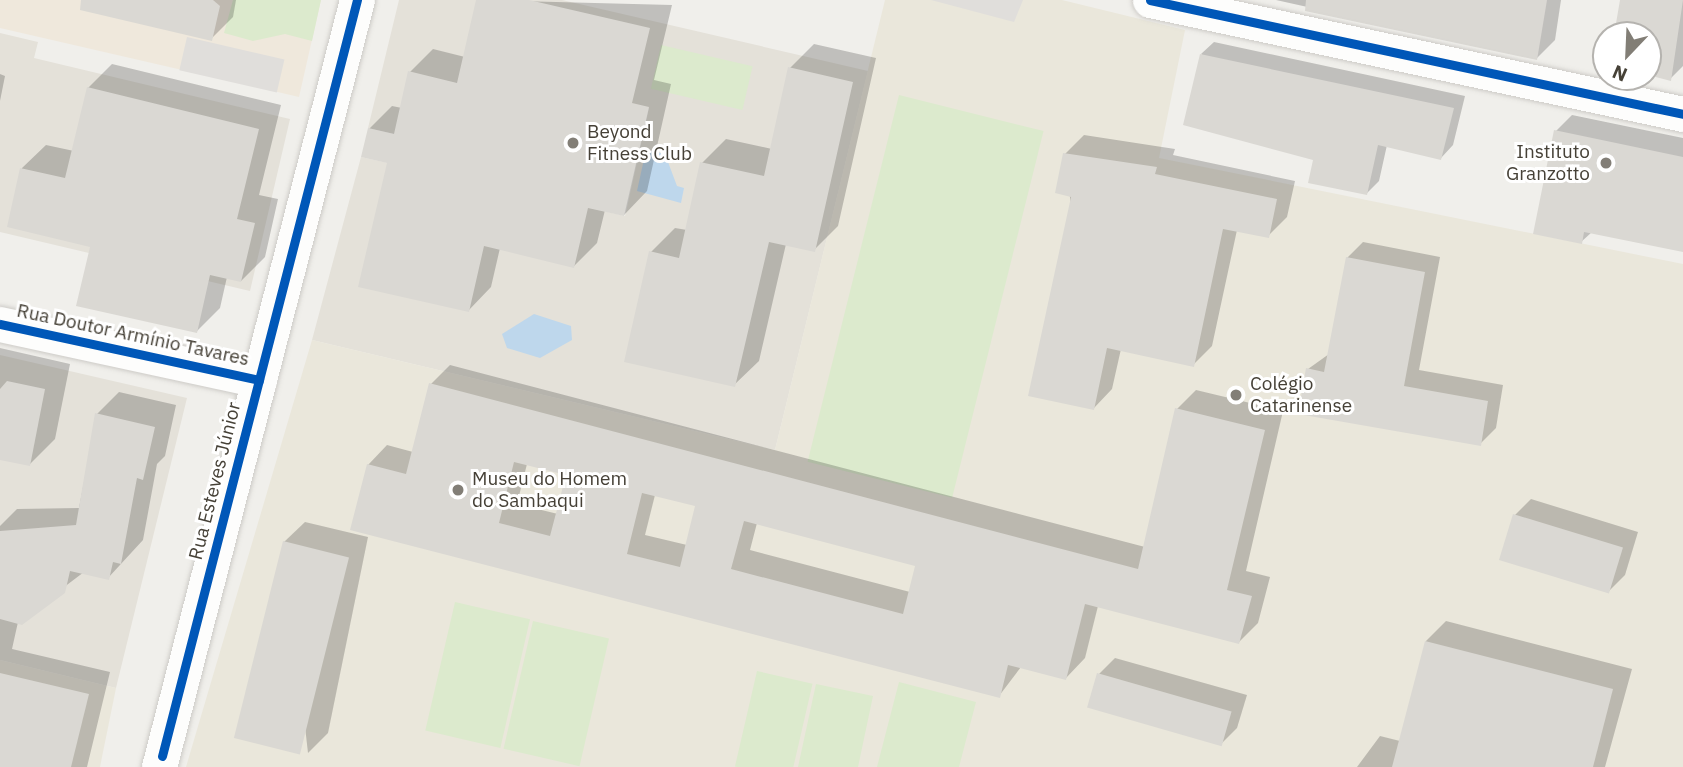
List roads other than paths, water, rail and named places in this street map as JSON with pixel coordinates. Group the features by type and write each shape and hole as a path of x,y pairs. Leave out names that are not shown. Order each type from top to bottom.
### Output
{"street":[{"name":"Rua Esteves Júnior","path":"159,767 357,0"},
{"path":"1150,0 1683,114"},
{"name":"Rua Doutor Armínio Tavares","path":"0,324 259,380"}],"water":[{"path":"646,150 665,154 677,186 684,188 681,203 637,191"},
{"path":"534,314 571,326 572,340 540,358 507,348 502,334"}],"place":[{"name":"Beyond Fitness Club","path":"573,143"},
{"name":"Instituto Granzotto","path":"1606,163"},
{"name":"Colégio Catarinense","path":"1236,395"},
{"name":"Museu do Homem do Sambaqui","path":"458,490"}]}
